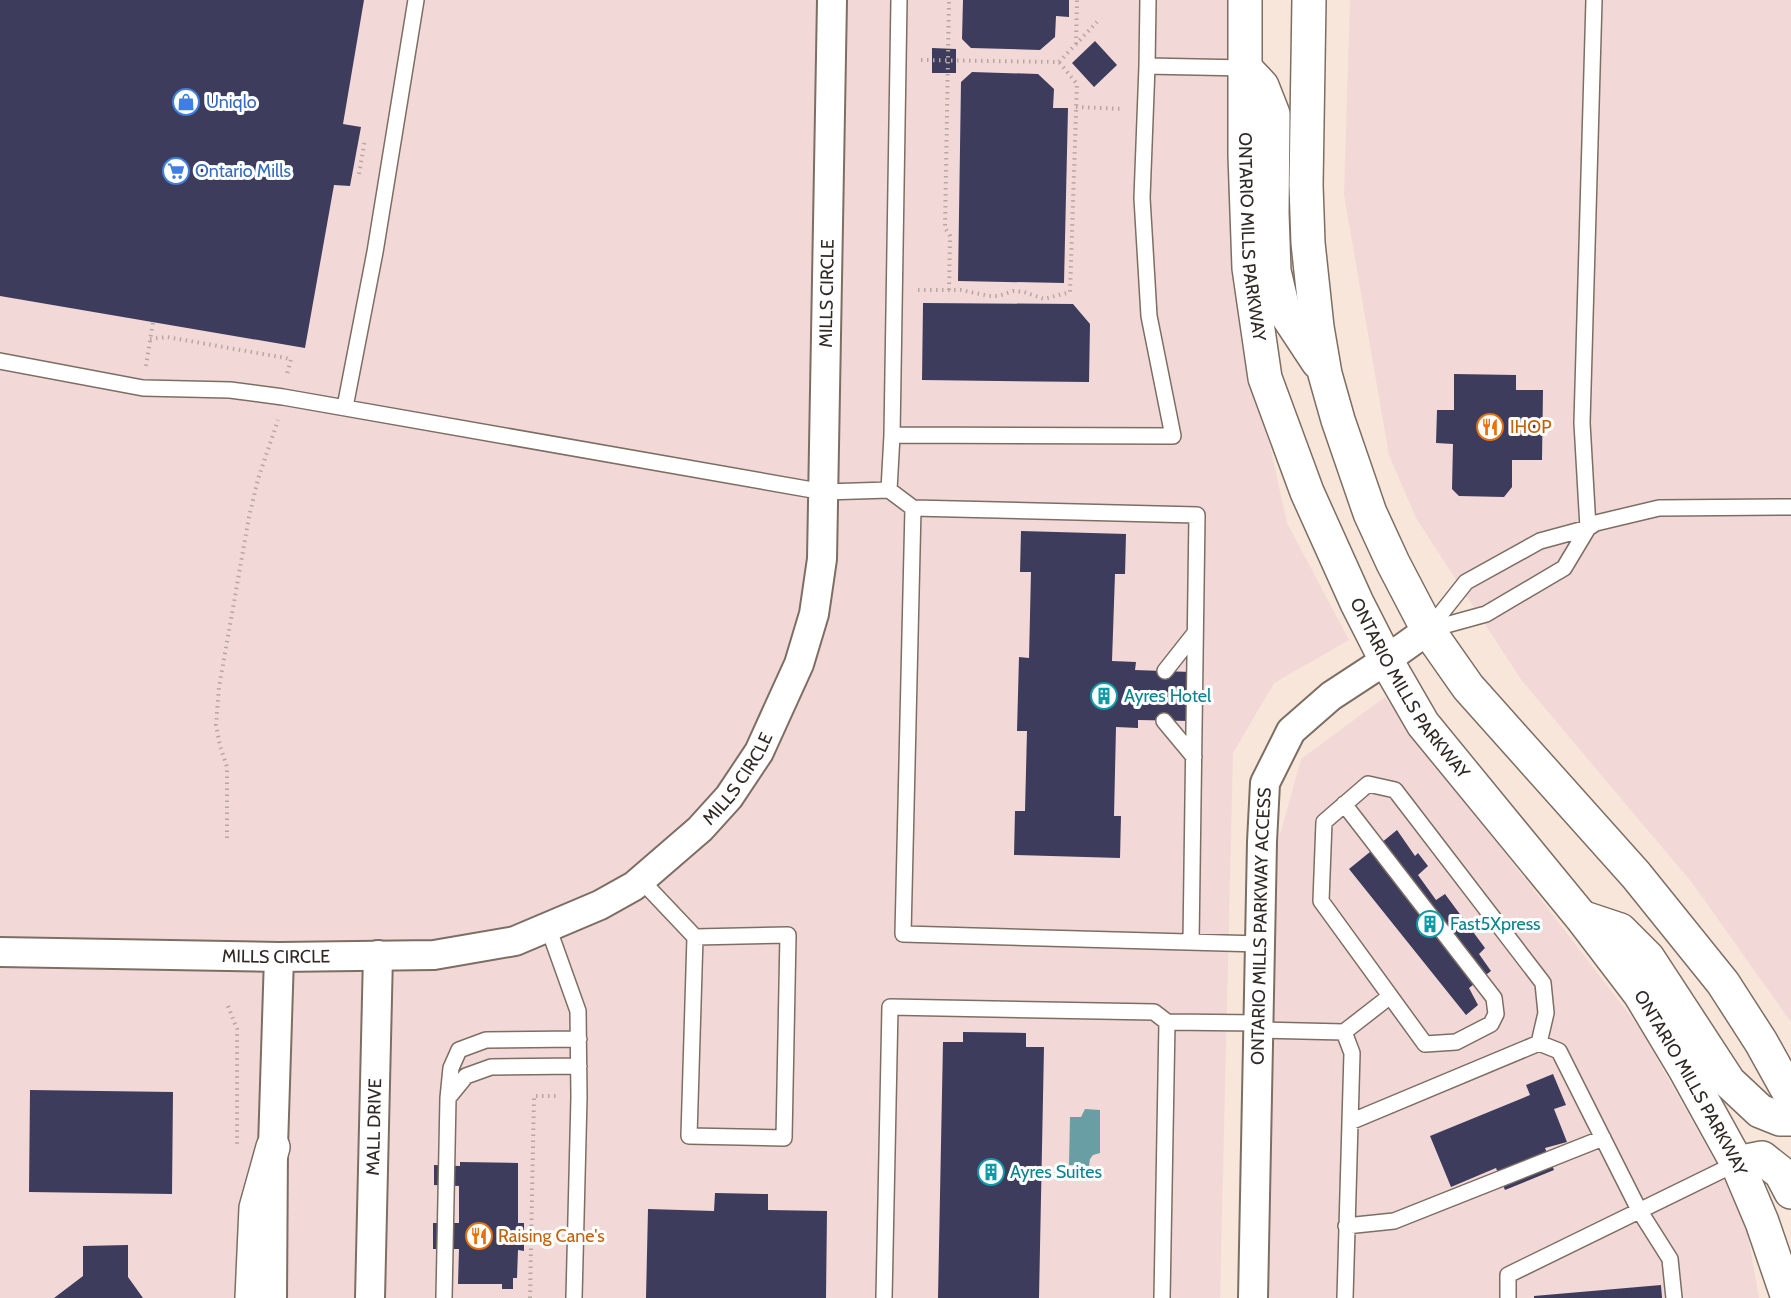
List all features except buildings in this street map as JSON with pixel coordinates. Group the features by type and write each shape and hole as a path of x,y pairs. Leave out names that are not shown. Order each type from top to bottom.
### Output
{"main road":[{"name":"ONTARIO MILLS PARKWAY","path":"1245,0 1245,155 1249,268 1265,378 1307,492 1357,603 1386,660 1423,724 1582,918 1641,994 1737,1163 1762,1222 1788,1298"},
{"path":"1309,0 1306,184 1308,243 1317,327 1325,374 1338,420 1370,513 1428,630 1468,687 1636,875 1723,983 1761,1042 1791,1096"},
{"path":"1245,68 1262,86 1273,114 1274,271 1283,309 1325,374"},
{"path":"1582,918 1620,930 1648,958 1729,1082 1760,1111 1780,1119 1791,1119"},
{"path":"252,1298 256,1208 273,1147"},
{"path":"1737,1163 1762,1158 1781,1173 1791,1192"}],"street":[{"name":"MILLS CIRCLE","path":"0,952 279,957 434,955 515,941 600,905 634,886 700,829 729,797 759,752 799,664 814,614 822,559 832,0"},
{"name":"ONTARIO MILLS PARKWAY ACCESS","path":"1253,1298 1265,783 1292,731 1331,696 1428,630"},
{"name":"MALL DRIVE","path":"370,1298 378,956"},
{"path":"272,1298 273,1147 279,957"}],"lane":[{"path":"345,407 375,252 416,0"},
{"path":"889,490 892,435 899,0"},
{"path":"892,435 1173,436 1149,316 1142,198 1148,0"},
{"path":"1428,630 1486,614 1564,568 1588,528 1582,423 1594,0"},
{"path":"1147,66 1245,68"},
{"path":"0,361 143,388 230,390 345,407 824,492 889,490 913,508 1197,515 1191,942"},
{"path":"1428,630 1466,582 1540,541 1588,528 1596,523 1659,508 1791,507"},
{"path":"913,508 903,934 1260,944"},
{"path":"1165,671 1195,633"},
{"path":"1164,721 1194,757"},
{"path":"1344,804 1494,998 1496,1014 1491,1024 1456,1042 1425,1044 1321,902 1324,822 1344,804 1368,784 1395,790 1543,983 1546,1013 1539,1043"},
{"path":"641,880 694,937 688,1136 784,1138 788,935 694,937"},
{"path":"548,927 578,1011 579,1096 574,1298"},
{"path":"884,1298 890,1007 1154,1012 1167,1022 1344,1032 1389,997"},
{"path":"1162,1298 1167,1022"},
{"path":"1344,1032 1352,1053 1345,1298"},
{"path":"444,1298 448,1098 451,1068 459,1050 486,1040 579,1039"},
{"path":"1350,1122 1539,1043 1559,1051 1639,1210 1670,1259 1674,1298"},
{"path":"448,1098 466,1076 491,1067 579,1066"},
{"path":"1346,1227 1394,1221 1603,1138"},
{"path":"1508,1298 1508,1275 1737,1163"}],"path":[{"path":"949,0 945,228 950,236 949,290"},
{"path":"1076,44 1077,0"},
{"path":"898,60 1059,62 1096,22"},
{"path":"894,289 962,290 988,296 998,296 1014,291 1044,299 1070,292 1077,84 1059,62"},
{"path":"1076,107 1101,108"},
{"path":"359,174 365,139"},
{"path":"355,157 361,158"},
{"path":"143,388 153,322"},
{"path":"150,339 167,337 291,359 287,374"},
{"path":"227,838 227,768 216,725 219,687 249,517 258,479 278,420"},
{"path":"530,1298 534,1096 579,1096"}],"shaded area":[{"name":"Ontario Mills","path":"0,0 1235,0 1234,283 1287,523 1349,640 1274,683 1233,753 1220,1298 0,1298"},
{"path":"1350,0 1791,0 1791,1022 1693,884 1522,681 1416,518 1389,455 1344,195"},
{"path":"1385,697 1639,1027 1744,1213 1759,1298 1265,1298 1275,853 1301,759"}],"water":[{"path":"1085,1109 1100,1110 1100,1153 1093,1155 1089,1166 1069,1165 1070,1117 1081,1117"}],"place":[{"name":"Uniqlo","path":"186,102"},
{"name":"Ontario Mills","path":"176,171"},
{"name":"IHOP","path":"1490,427"},
{"name":"Ayres Hotel","path":"1104,696"},
{"name":"Fast5Xpress","path":"1430,924"},
{"name":"Ayres Suites","path":"991,1172"},
{"name":"Raising Cane's","path":"479,1236"}]}
